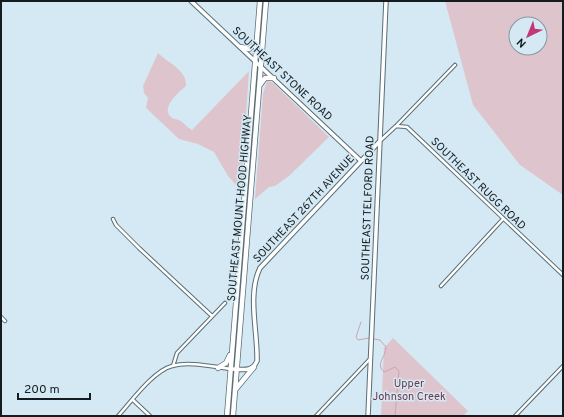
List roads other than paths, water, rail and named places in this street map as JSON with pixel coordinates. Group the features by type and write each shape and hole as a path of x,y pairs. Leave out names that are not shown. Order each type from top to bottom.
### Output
{"highway":[{"name":"SOUTHEAST MOUNT HOOD HIGHWAY","path":"232,416 259,86 256,42 260,1"},
{"name":"SOUTHEAST MOUNT HOOD HIGHWAY","path":"227,416 234,319 258,63 266,1"},
{"path":"257,111 255,95 261,26 259,10"},
{"path":"241,48 251,49 256,42"},
{"path":"259,86 265,78 274,78"},
{"path":"234,319 237,334 234,364 237,369"},
{"path":"218,368 227,361 232,343"},
{"path":"235,390 254,366"},
{"path":"231,369 233,373 230,402 232,416"}],"street":[{"name":"SOUTHEAST STONE ROAD","path":"191,1 361,161"},
{"name":"SOUTHEAST TELFORD ROAD","path":"368,416 386,1"},
{"path":"380,141 397,126 455,64"},
{"name":"SOUTHEAST RUGG ROAD","path":"397,126 402,125 409,129 563,276"},
{"name":"SOUTHEAST 267TH AVENUE","path":"254,366 257,357 254,289 256,276 260,268 380,141"},
{"path":"113,218 116,225 139,248 212,316"},
{"path":"441,286 503,219"},
{"path":"173,366 177,353 224,303"},
{"path":"1,317 5,321"},
{"path":"316,416 370,359"},
{"path":"118,416 155,376 173,366 247,370 254,366"},
{"path":"515,416 563,366"},
{"path":"133,400 150,416"}],"waterway":[{"path":"361,322 356,337 358,340 369,338"},
{"path":"374,339 380,340 386,347 381,363 384,372 395,367 399,371 395,416"}],"park label":[{"name":"Upper Johnson Creek","path":"409,390"}]}
